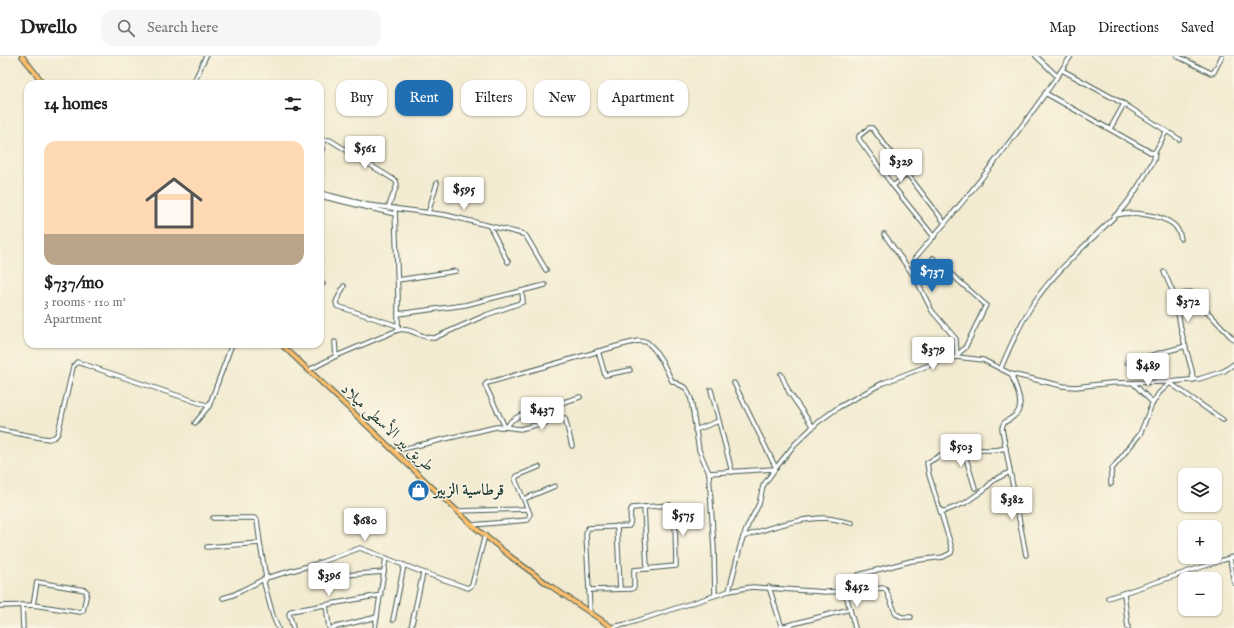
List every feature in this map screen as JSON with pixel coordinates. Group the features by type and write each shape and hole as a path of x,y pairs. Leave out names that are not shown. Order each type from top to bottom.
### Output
{"main road":[{"path":"22,56 41,80"},
{"name":"طريق بير الأسطى ميلاد","path":"285,348 472,524 511,557 613,628"}],"street":[{"path":"195,80 206,56"},
{"path":"1036,56 1057,76"},
{"path":"916,279 914,259 1007,148 1062,70 1070,56"},
{"path":"1177,56 1211,73 1214,72 1222,56"},
{"path":"1062,70 1124,104 1179,140"},
{"path":"1045,93 1152,154 1155,153"},
{"path":"1110,129 1124,104"},
{"path":"934,236 893,186 859,139 859,136 872,128 945,223"},
{"path":"1001,368 1020,325 1038,297 1075,255 1115,216 1131,197 1154,160 1155,153 1166,132"},
{"path":"324,143 325,140 330,140 396,181 397,185 388,208"},
{"path":"893,186 907,174"},
{"path":"428,213 437,183"},
{"path":"324,196 388,208 446,215 524,234 546,270"},
{"path":"324,196 395,214"},
{"path":"395,208 398,328"},
{"path":"1115,216 1134,213 1169,221 1175,226 1181,239"},
{"path":"490,226 508,262"},
{"path":"884,234 916,279 932,311 956,339 957,356"},
{"path":"933,258 986,305 965,348 957,356"},
{"path":"398,280 456,271"},
{"path":"1164,272 1176,296 1193,380"},
{"path":"398,314 465,305 545,285"},
{"path":"344,286 336,302 337,306 398,328 407,329 428,338 434,338 486,315 523,302 522,291"},
{"path":"1176,296 1191,292 1234,340"},
{"path":"309,370 398,328"},
{"path":"506,427 485,385 487,383 598,351 638,341 647,342 662,361 672,381 686,388 691,399 699,450 709,473 714,549 715,595"},
{"path":"335,342 336,356"},
{"path":"1127,362 1186,346"},
{"path":"195,423 209,406 231,348"},
{"path":"598,351 605,375 630,370"},
{"path":"729,591 743,537 759,504 763,486 775,469 795,444 813,427 839,407 883,383 933,363 957,356 983,360 1011,374 1070,386 1170,383 1193,380 1224,371 1234,364"},
{"path":"0,430 49,439 55,437 74,363 77,362 209,406"},
{"path":"781,374 789,392 813,427"},
{"path":"1011,374 1019,395 1019,408 1015,416 1004,422 1002,426 1026,555"},
{"path":"734,383 775,469"},
{"path":"1133,383 1153,403"},
{"path":"1111,484 1112,470 1140,434 1153,403 1159,393 1170,383"},
{"path":"1170,383 1223,420"},
{"path":"711,390 732,472"},
{"path":"506,427 511,421 519,416 580,397"},
{"path":"394,451 496,427 520,429 564,418 572,446"},
{"path":"696,430 719,421"},
{"path":"853,589 853,580 858,575 911,561 943,557 951,553 952,550 950,542 929,475 927,463 968,443 978,449 985,450 1006,448"},
{"path":"962,445 975,488"},
{"path":"472,524 528,520 530,516 528,509 515,478 539,467"},
{"path":"709,473 775,469"},
{"path":"941,511 945,511 965,503 985,489 994,480 1010,472"},
{"path":"524,499 555,486"},
{"path":"589,590 633,588 634,571 674,568 677,564 675,517 672,506 631,508 630,525 590,527 587,530 589,590 590,613"},
{"path":"644,507 647,569"},
{"path":"458,511 528,509"},
{"path":"213,518 256,519 266,578 264,582 273,616 278,628"},
{"path":"743,537 775,527 812,519 827,519 852,523"},
{"path":"617,526 620,589"},
{"path":"223,598 233,595 266,578 319,563 358,548 465,588 470,587 472,585 485,535"},
{"path":"207,547 260,543"},
{"path":"375,628 386,558"},
{"path":"1108,598 1232,558 1234,583"},
{"path":"393,620 404,565"},
{"path":"345,575 384,572"},
{"path":"411,628 423,573"},
{"path":"0,606 33,604 82,612 87,592 85,590 38,582 33,604"},
{"path":"613,628 626,626 715,595 752,587 818,592 884,588 896,614 902,617 911,617"},
{"path":"769,588 782,628 850,609"},
{"path":"845,591 855,628"},
{"path":"1124,593 1128,628"},
{"path":"293,628 289,614 292,611 381,595"},
{"path":"22,605 23,628"},
{"path":"326,605 331,628 377,618"}],"place":[{"name":"قرطاسية الزبير","path":"419,491"}]}
